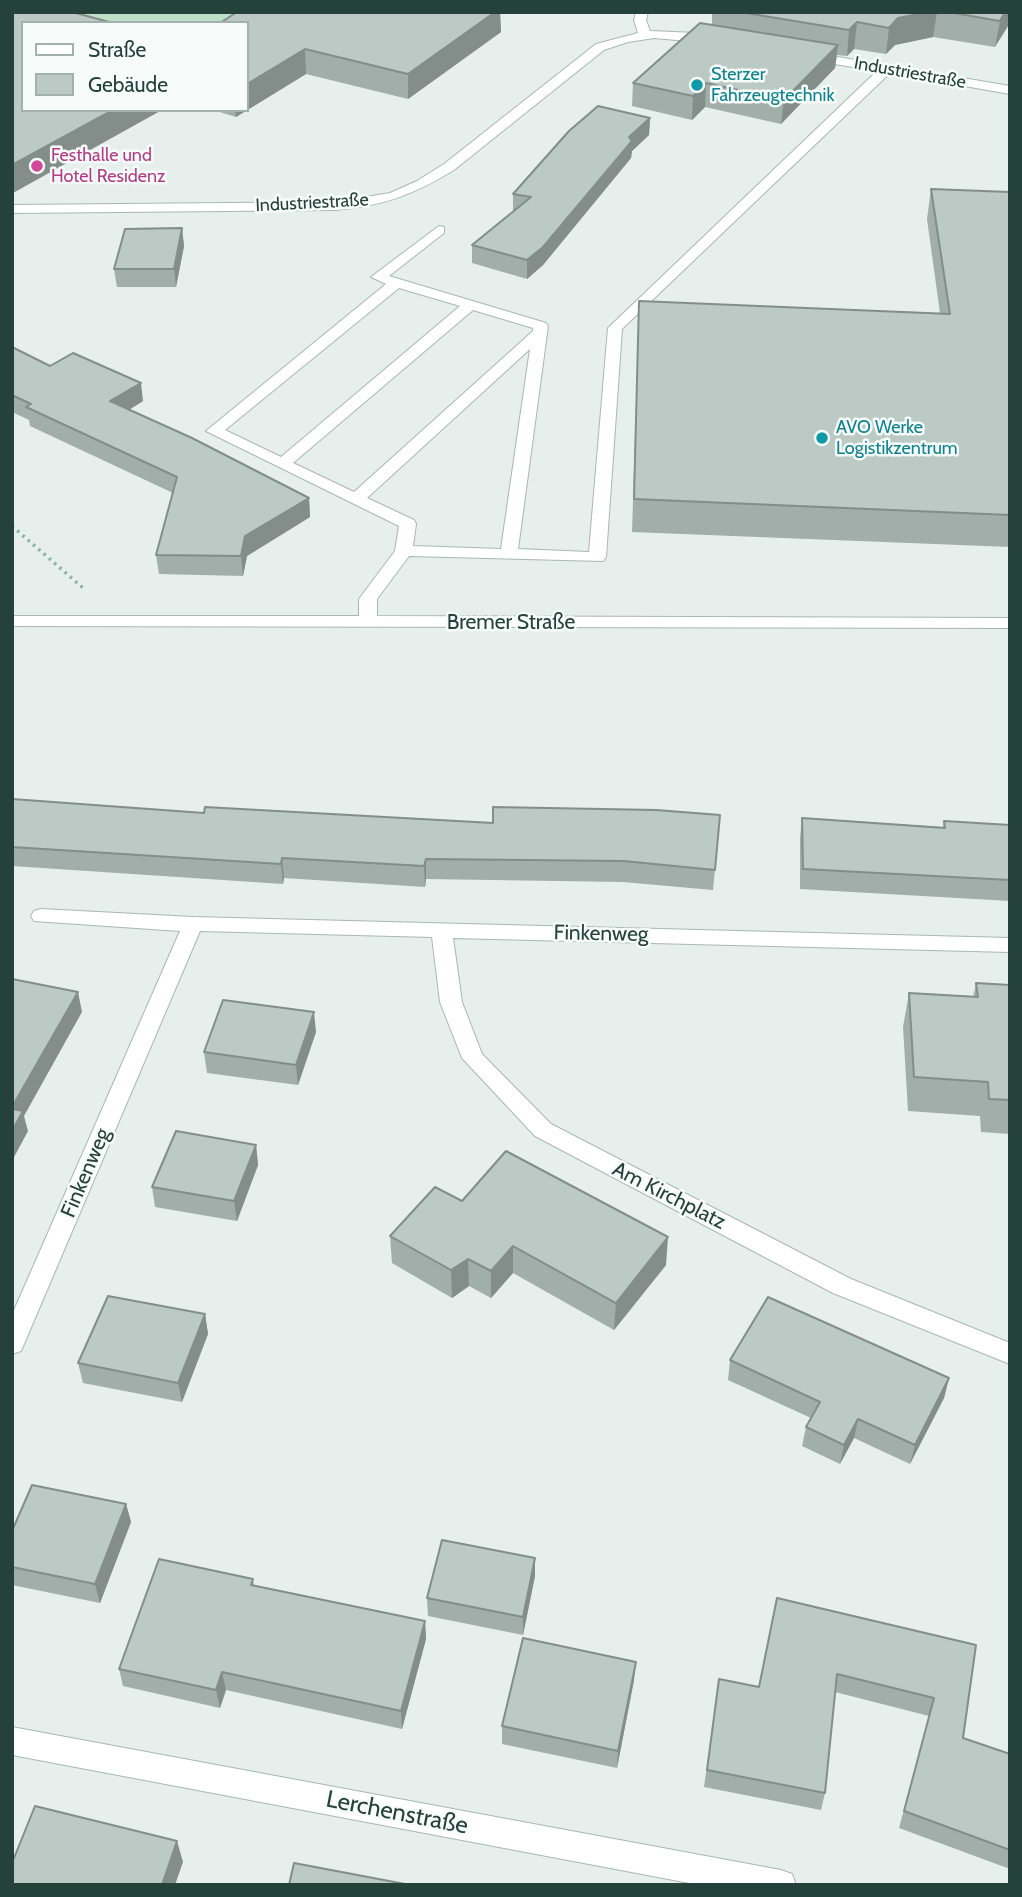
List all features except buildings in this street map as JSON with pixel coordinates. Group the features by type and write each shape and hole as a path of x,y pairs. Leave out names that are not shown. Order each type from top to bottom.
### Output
{"street":[{"path":"642,12 640,20 645,34"},
{"name":"Industriestraße","path":"12,208 335,206 366,203 422,184 449,167 600,47 619,38 669,34 730,43"},
{"name":"Industriestraße","path":"796,54 1010,90"},
{"path":"404,551 597,557 615,328 887,69"},
{"path":"439,230 378,276 541,326 509,554"},
{"path":"368,622 368,599 404,551 408,524 214,431 398,282"},
{"path":"282,464 470,304"},
{"path":"356,499 538,334"},
{"name":"Bremer Straße","path":"12,621 1010,624"},
{"name":"Finkenweg","path":"41,916 193,924 1010,945"},
{"name":"Finkenweg","path":"12,1344 193,924"},
{"name":"Am Kirchplatz","path":"442,930 451,1002 473,1058 543,1130 842,1286 1010,1354"},
{"name":"Lerchenstraße","path":"12,1741 781,1885"}],"path":[{"path":"12,526 92,596 87,621"}],"green space":[{"path":"260,12 242,21 67,21 38,13"}],"place":[{"name":"Sterzer Fahrzeugtechnik","path":"697,85"},
{"name":"Festhalle und Hotel Residenz","path":"37,166"},
{"name":"AVO Werke Logistikzentrum","path":"822,438"}]}
